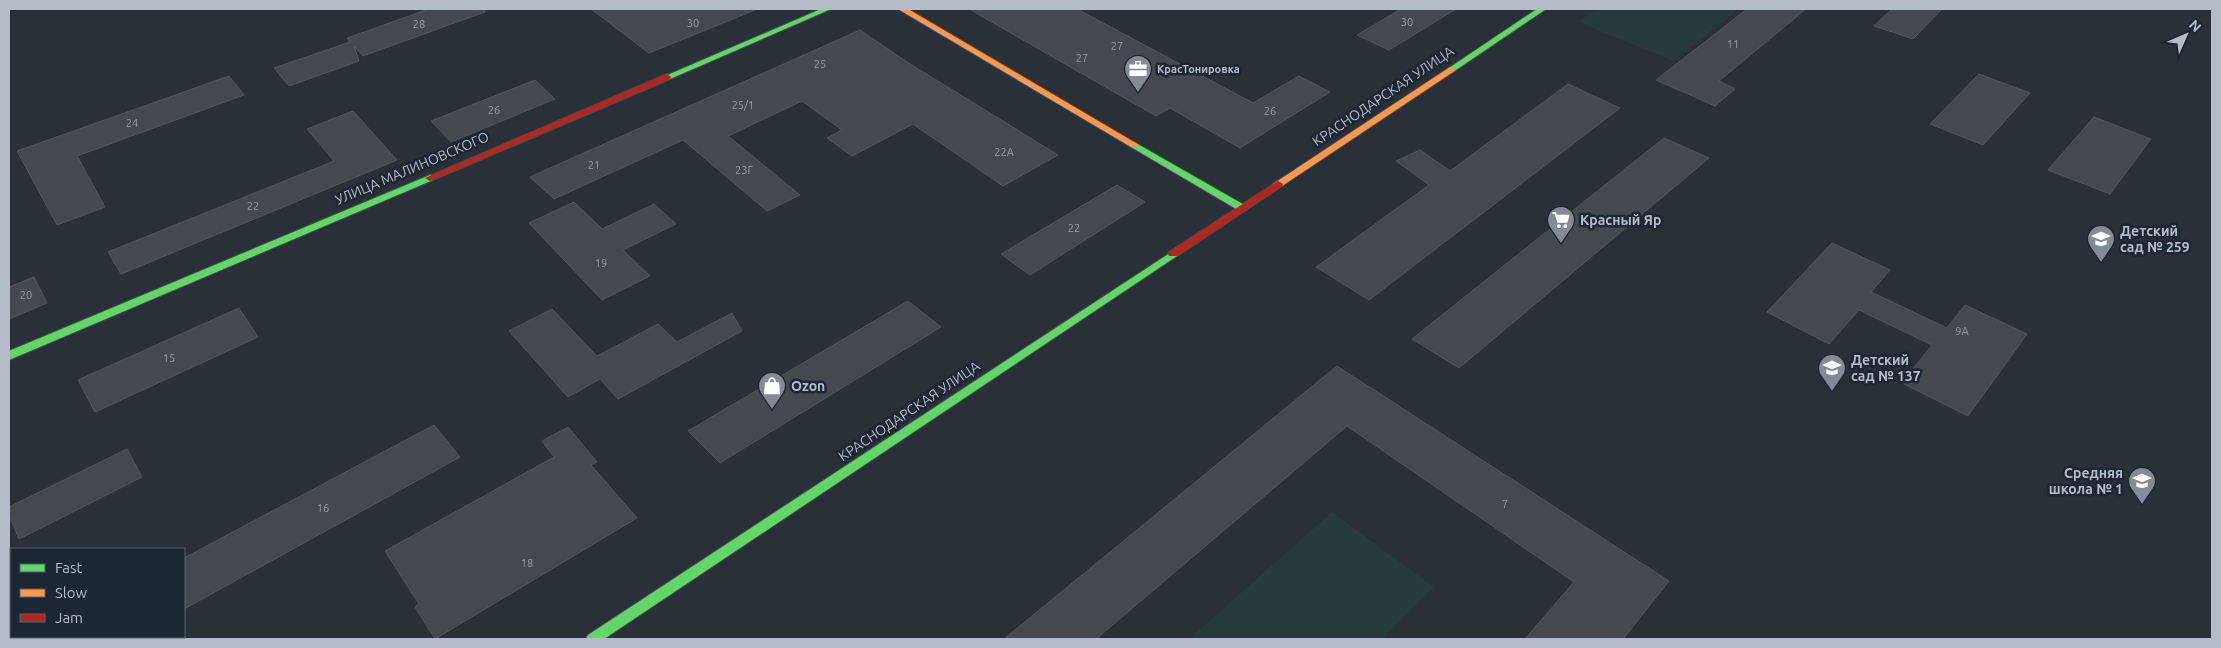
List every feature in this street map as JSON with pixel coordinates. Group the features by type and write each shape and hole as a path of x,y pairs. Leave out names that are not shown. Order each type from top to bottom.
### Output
{"street":[{"name":"УЛИЦА МАЛИНОВСКОГО","path":"9,356 827,9"},
{"path":"902,9 1242,208"},
{"name":"КРАСНОДАРСКАЯ УЛИЦА","path":"593,639 1542,9"}],"green space":[{"path":"1596,9 1739,9 1673,61 1578,22"},
{"path":"1332,512 1434,587 1382,639 1189,639"}],"building":[{"path":"429,9 484,9 485,12 363,56 354,46 359,61 289,86 274,68 350,42 347,38"},
{"path":"591,9 755,9 755,10 649,53"},
{"path":"969,9 1077,9 1253,103 1299,76 1330,92 1240,148 1170,108 1156,116"},
{"path":"1401,9 1456,9 1389,50 1357,35"},
{"path":"1747,9 1806,9 1719,81 1735,89 1715,106 1656,80"},
{"path":"1892,9 1942,9 1913,39 1874,26"},
{"path":"860,30 907,62 1058,155 1003,186 913,124 852,156 827,138 842,130 802,101 728,136 800,195 767,211 683,140 554,199 530,177"},
{"path":"1979,74 2030,93 1983,145 1930,124"},
{"path":"229,76 244,95 77,156 105,207 57,225 17,151"},
{"path":"535,80 555,99 451,142 431,121"},
{"path":"1568,84 1620,108 1369,300 1316,267 1429,185 1396,161 1420,150 1450,171"},
{"path":"353,111 397,160 121,274 108,252 334,161 307,129"},
{"path":"2094,117 2151,139 2110,194 2048,170"},
{"path":"1664,138 1709,158 1459,368 1412,339"},
{"path":"1117,185 1145,202 1030,275 1001,254"},
{"path":"574,202 602,229 654,204 676,224 623,250 650,276 602,300 529,223"},
{"path":"1832,243 1890,270 1871,292 1947,328 1965,305 2027,334 1968,416 1902,383 1932,345 1859,310 1829,344 1767,312"},
{"path":"34,277 47,303 9,319 9,287"},
{"path":"908,301 941,327 720,463 688,431"},
{"path":"239,308 258,337 95,412 78,380"},
{"path":"552,309 597,356 658,324 677,342 732,313 742,331 618,399 600,379 568,397 509,331"},
{"path":"1337,366 1669,581 1623,639 1525,639 1574,582 1347,426 1096,639 1004,639"},
{"path":"434,425 460,457 185,608 185,557"},
{"path":"568,427 597,462 591,465 637,518 435,639 415,607 419,604 385,551 554,457 542,441"},
{"path":"127,449 142,477 19,539 9,515 9,507"}],"traffic: fast":[{"path":"667,77 827,9"},
{"path":"1450,70 1542,9"},
{"path":"1134,145 1242,208"},
{"path":"9,356 430,178"},
{"path":"593,639 1173,254"}],"traffic: slow":[{"path":"902,9 1134,145"},
{"path":"1278,184 1450,70"}],"traffic: jam":[{"path":"430,178 667,77"},
{"path":"1173,254 1278,184"}],"place":[{"name":"КрасТонировка","path":"1138,93"},
{"name":"Красный Яр","path":"1561,244"},
{"name":"Детский сад № 259","path":"2101,263"},
{"name":"Детский сад № 137","path":"1832,392"},
{"name":"Ozon","path":"772,410"},
{"name":"Средняя школа № 1","path":"2142,505"}]}
